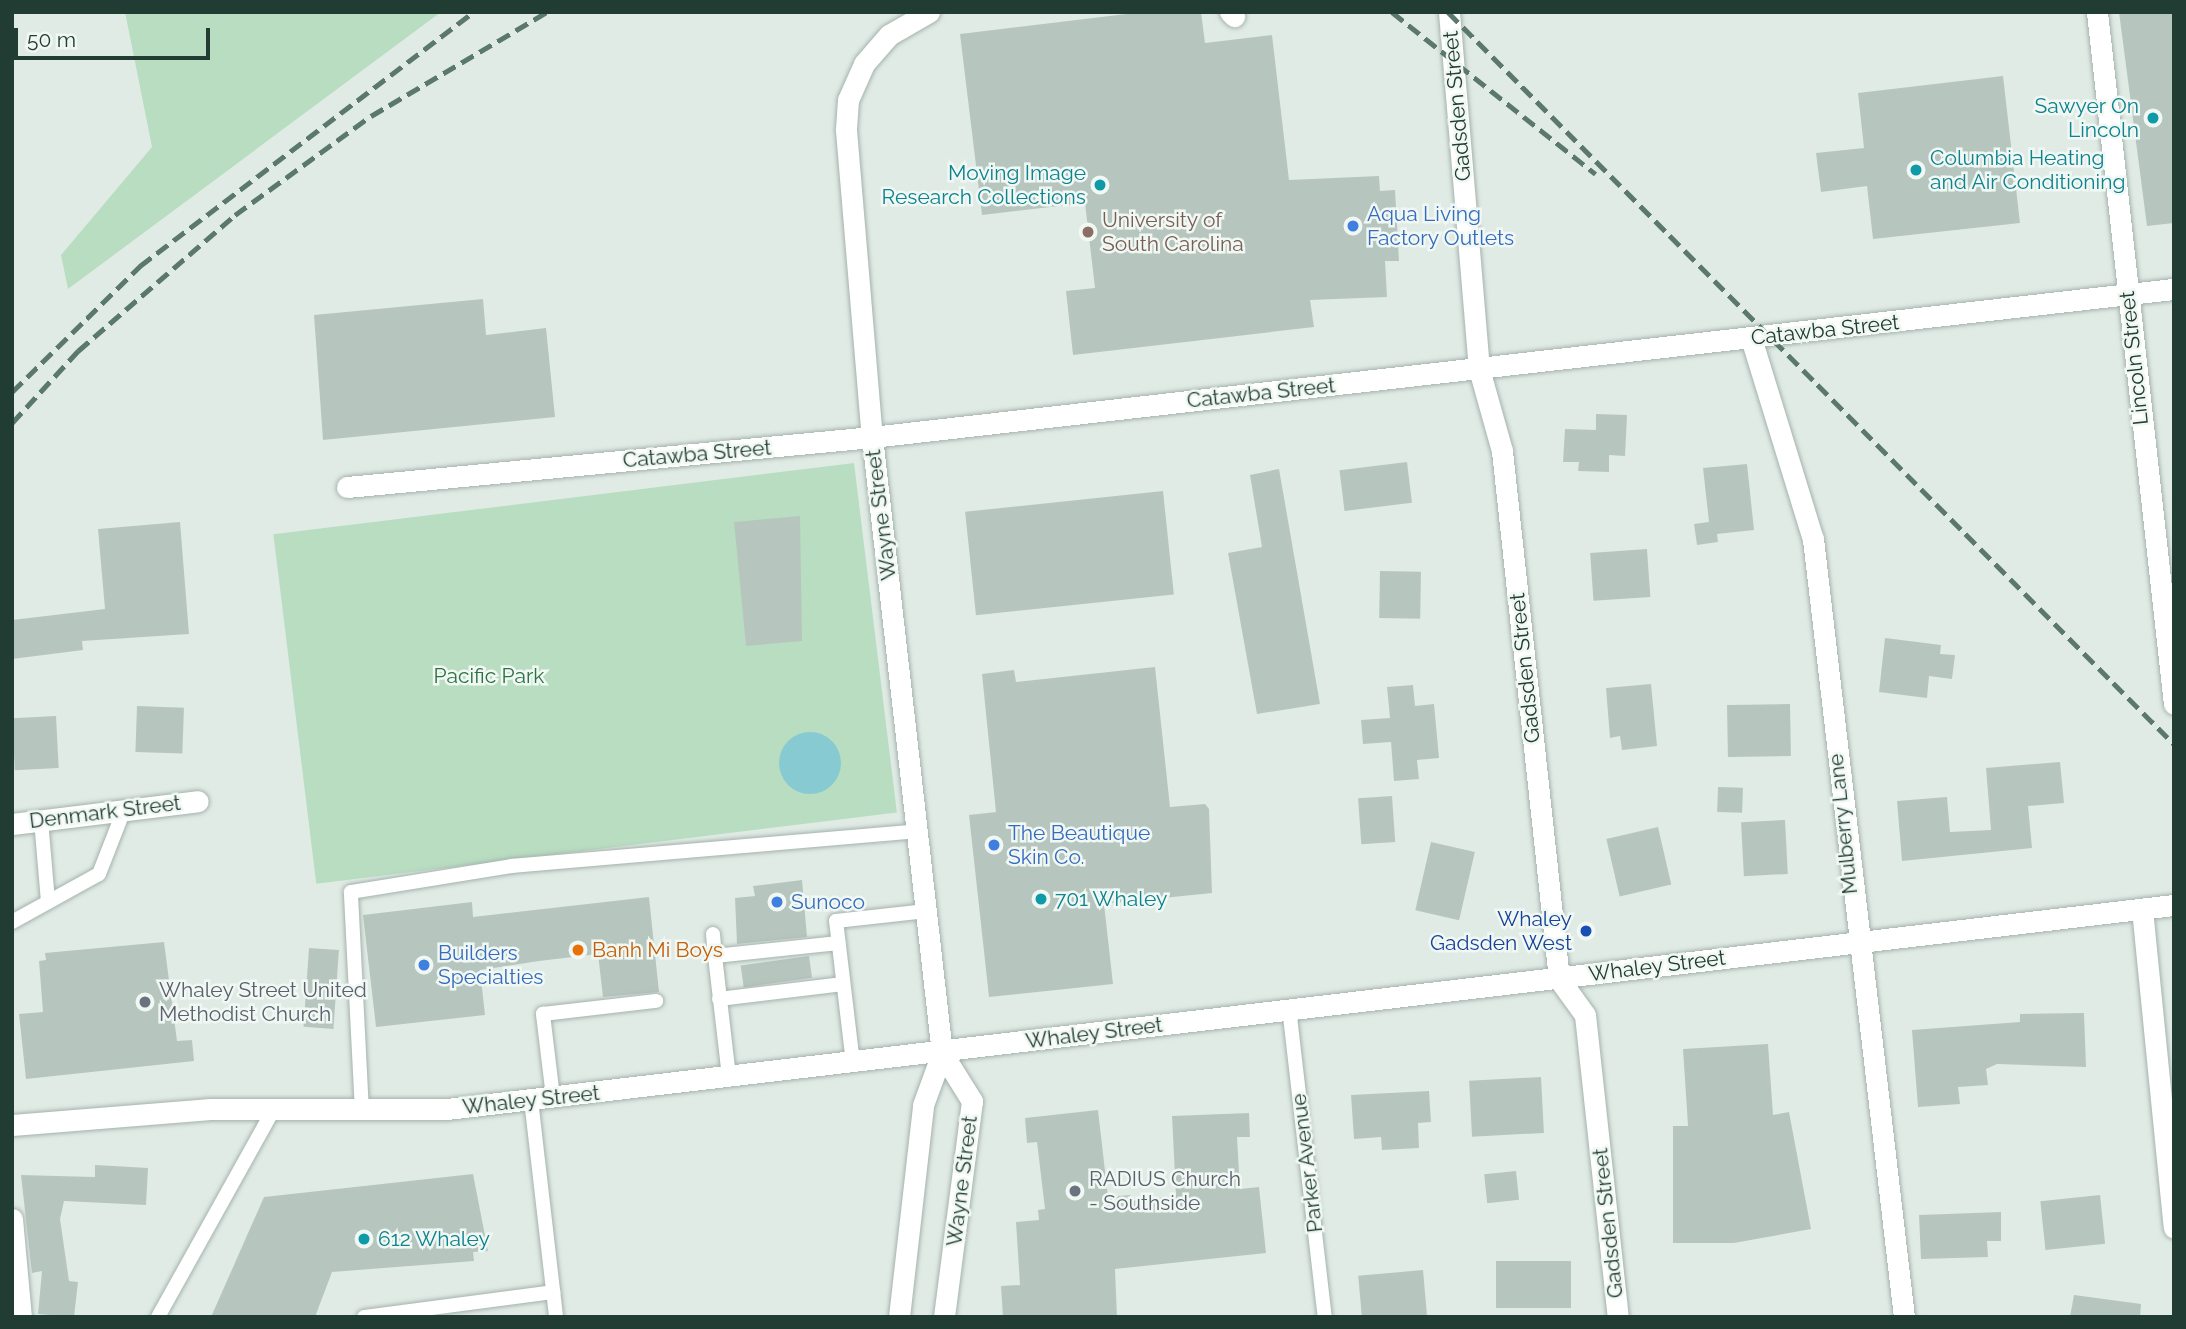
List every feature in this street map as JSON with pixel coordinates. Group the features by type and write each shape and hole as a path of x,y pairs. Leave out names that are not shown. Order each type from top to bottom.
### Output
{"street":[{"name":"Wayne Street","path":"929,12 889,35 864,64 848,100 872,437 942,1053 972,1101 944,1317"},
{"name":"Gadsden Street","path":"1450,12 1479,369 1502,451 1559,979 1584,1010 1618,1317"},
{"name":"Lincoln Street","path":"2097,12 2174,704"},
{"name":"Catawba Street","path":"348,487 872,437 2174,289"},
{"name":"Mulberry Lane","path":"1751,338 1813,539 1856,941 1904,1317"},
{"name":"Denmark Street","path":"12,824 198,801"},
{"name":"Whaley Street","path":"12,1125 151,1111 362,1112 531,1100 2174,905"},
{"path":"2142,909 2174,1227"},
{"name":"Wayne Street","path":"899,1317 923,1105 942,1053"},
{"path":"12,1219 21,1317"}],"lane":[{"path":"12,922 99,874 124,810"},
{"path":"41,820 48,902"},
{"path":"362,1112 351,892 512,866 917,831"},
{"path":"853,1063 836,921 926,911"},
{"path":"713,934 729,1077"},
{"path":"715,956 838,943"},
{"path":"719,999 843,984"},
{"path":"553,1097 543,1014 656,1001"},
{"name":"Parker Avenue","path":"1289,1008 1325,1317"},
{"path":"531,1100 556,1317"},
{"path":"158,1317 273,1110"},
{"path":"364,1317 553,1292"}],"green space":[{"path":"125,12 441,12 68,289 61,255 152,147"},
{"name":"Pacific Park","path":"854,463 897,812 316,884 273,534"}],"water":[{"path":"810,732 822,734 832,741 839,751 839,775 832,785 822,792 810,794 798,792 788,785 781,775 779,763 781,751 788,741 798,734"}],"building":[{"name":"Moving Image Research Collections","path":"1143,12 1201,12 1205,43 1272,35 1289,180 1379,176 1380,191 1395,190 1399,261 1385,261 1387,297 1310,300 1314,327 1073,355 1066,291 1095,288 1085,203 982,215 960,34"},
{"name":"Sawyer On Lincoln","path":"2119,12 2174,12 2174,223 2147,226"},
{"name":"Columbia Heating and Air Conditioning","path":"2003,76 2020,223 1873,239 1867,186 1821,192 1816,153 1864,148 1858,93"},
{"path":"483,299 486,335 546,328 555,417 323,440 314,315"},
{"path":"1596,414 1627,415 1625,456 1609,455 1609,472 1578,471 1579,462 1563,462 1565,429 1596,430"},
{"path":"1407,462 1412,503 1345,511 1340,470"},
{"path":"1747,464 1754,530 1717,534 1718,542 1697,545 1694,524 1709,522 1703,468"},
{"path":"1279,469 1320,704 1257,714 1228,553 1262,547 1250,475"},
{"path":"1163,491 1174,594 976,615 965,512"},
{"path":"800,516 802,641 746,646 734,522"},
{"path":"180,522 189,634 82,641 83,650 12,659 12,620 105,609 98,529"},
{"path":"1647,549 1650,597 1593,601 1590,553"},
{"path":"1380,571 1421,572 1420,619 1379,618"},
{"path":"1885,638 1941,645 1940,654 1955,655 1952,679 1929,676 1927,698 1879,692"},
{"name":"701 Whaley","path":"1155,667 1170,807 1205,804 1209,809 1212,893 1104,904 1113,984 989,997 969,815 996,812 982,674 1014,670 1016,682"},
{"path":"1651,684 1657,746 1622,750 1620,736 1610,738 1606,688"},
{"path":"1413,685 1415,706 1434,704 1439,758 1417,760 1419,779 1394,781 1391,742 1363,744 1361,720 1390,718 1387,687"},
{"path":"1790,704 1791,756 1728,757 1727,705"},
{"path":"137,706 184,708 182,754 135,752"},
{"path":"56,716 59,768 15,770 12,718"},
{"path":"2060,762 2064,803 2028,806 2032,848 1902,861 1897,801 1947,797 1950,832 1991,830 1986,768"},
{"path":"1718,787 1743,788 1742,813 1717,812"},
{"path":"1392,796 1395,842 1361,844 1358,798"},
{"path":"1785,820 1788,874 1744,876 1741,822"},
{"path":"1658,827 1671,884 1620,896 1606,839"},
{"path":"1431,842 1475,852 1459,920 1415,910"},
{"path":"802,880 807,937 737,944 735,898 755,896 753,886"},
{"path":"649,897 659,992 603,997 598,954 539,961 480,970 485,1015 376,1027 363,915 472,902 473,917"},
{"name":"Whaley Street United Methodist Church","path":"164,942 177,1041 192,1040 194,1061 26,1079 19,1014 43,1012 39,961 46,960 45,953"},
{"path":"309,948 339,950 333,1029 303,1027"},
{"path":"809,956 812,978 744,987 741,966"},
{"path":"2084,1013 2086,1067 1997,1064 1986,1069 1988,1085 1958,1087 1960,1104 1918,1107 1912,1030 2020,1022 2020,1014"},
{"path":"1768,1044 1773,1115 1789,1112 1811,1229 1734,1243 1673,1243 1673,1126 1688,1126 1683,1049"},
{"path":"1541,1077 1544,1133 1472,1137 1469,1081"},
{"path":"1429,1091 1431,1122 1418,1123 1419,1148 1382,1150 1381,1137 1354,1139 1351,1095"},
{"name":"RADIUS Church - Southside","path":"1098,1110 1108,1197 1130,1195 1130,1201 1176,1196 1172,1116 1249,1113 1250,1137 1237,1137 1240,1189 1259,1187 1266,1253 1115,1269 1117,1317 1003,1317 1001,1286 1020,1285 1016,1222 1039,1220 1038,1210 1045,1209 1037,1142 1027,1143 1025,1118"},
{"path":"95,1165 148,1168 146,1205 64,1201 60,1219 69,1281 78,1282 74,1317 38,1314 42,1271 32,1273 21,1175 95,1177"},
{"path":"1516,1171 1519,1200 1487,1203 1484,1174"},
{"name":"612 Whaley","path":"473,1174 488,1251 473,1252 474,1261 332,1272 315,1317 211,1317 264,1197"},
{"path":"2100,1195 2105,1244 2045,1250 2040,1201"},
{"path":"2001,1212 2001,1241 1987,1241 1988,1257 1921,1259 1919,1215"},
{"path":"1496,1261 1571,1261 1571,1308 1496,1308"},
{"path":"1423,1270 1427,1317 1362,1317 1358,1276"},
{"path":"2074,1295 2141,1304 2140,1317 2070,1317"}],"railway":[{"path":"12,392 140,266 474,12"},
{"path":"12,423 78,351 235,215 371,116 547,12"},
{"path":"1392,12 1596,174"},
{"path":"1448,12 2174,744"}],"place":[{"name":"Sawyer On Lincoln","path":"2153,118"},
{"name":"Columbia Heating and Air Conditioning","path":"1916,170"},
{"name":"Moving Image Research Collections","path":"1100,185"},
{"name":"Aqua Living Factory Outlets","path":"1353,226"},
{"name":"University of South Carolina","path":"1088,232"},
{"name":"The Beautique Skin Co.","path":"994,845"},
{"name":"701 Whaley","path":"1041,899"},
{"name":"Sunoco","path":"777,902"},
{"name":"Whaley Gadsden West","path":"1586,931"},
{"name":"Banh Mi Boys","path":"578,950"},
{"name":"Builders Specialties","path":"424,965"},
{"name":"Whaley Street United Methodist Church","path":"145,1002"},
{"name":"RADIUS Church - Southside","path":"1075,1191"},
{"name":"612 Whaley","path":"364,1239"}]}
